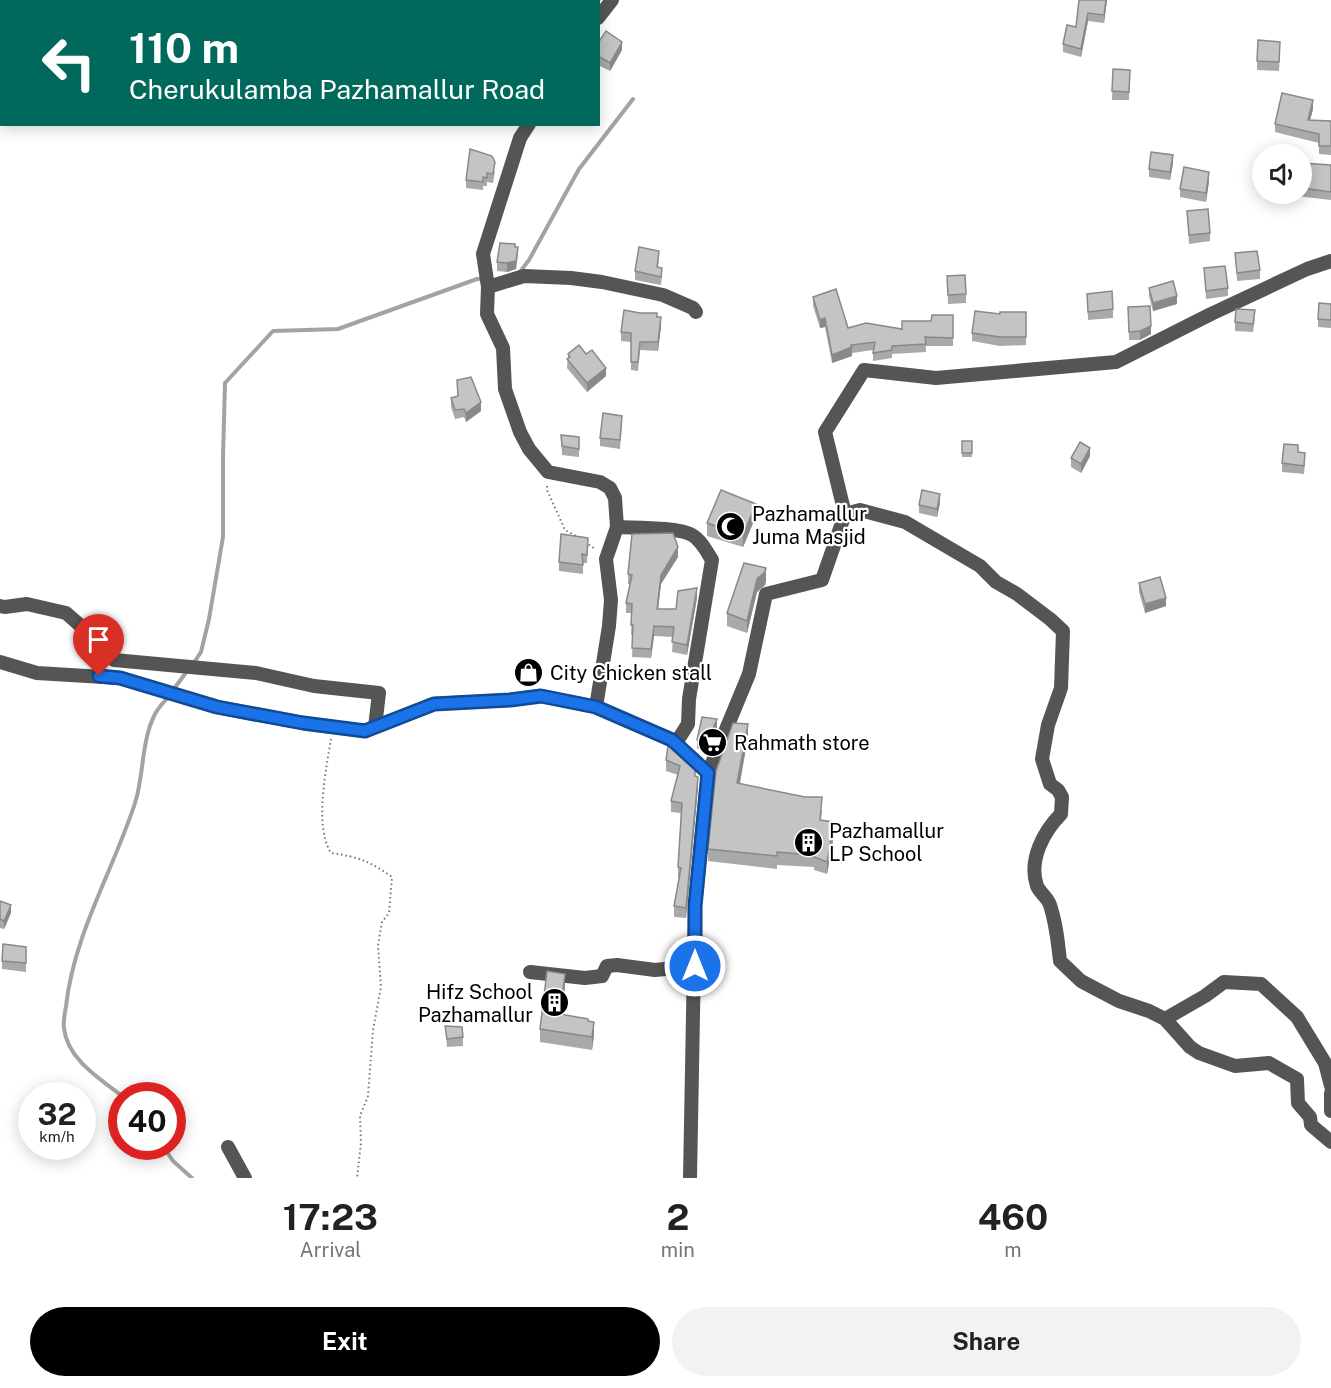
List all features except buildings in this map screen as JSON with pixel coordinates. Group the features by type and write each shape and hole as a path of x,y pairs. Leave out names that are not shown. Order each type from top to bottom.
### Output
{"street":[{"path":"600,15 612,0"},
{"path":"528,126 520,138 483,254 488,287 487,314 503,348 505,389 520,432 529,449 548,472 600,482 610,488 615,498 617,527 606,560 611,600 596,707"},
{"path":"690,1178 695,906 708,773 749,674 766,594 822,580 845,514 825,432 864,370 936,378 1116,362 1211,314 1307,269 1331,261"},
{"path":"488,287 524,276 572,278 663,295 693,308 696,312"},
{"path":"845,514 860,510 905,522 980,566 996,582 1017,594 1063,631 1061,688 1048,725 1042,759 1050,784 1058,790 1062,797 1061,814 1050,825 1040,845 1035,868 1038,887 1050,902 1060,961 1081,981 1119,1001 1165,1018 1190,1047 1199,1053 1235,1066 1269,1063 1297,1079 1298,1102 1310,1117 1311,1125 1331,1142"},
{"path":"617,527 668,530 691,534 705,548 712,560 689,699 688,723 676,743"},
{"path":"0,606 27,604 66,613 114,660 256,673 314,686 379,693 375,727"},
{"path":"0,662 37,673 120,678 217,707 365,731 434,704 541,696 596,707 672,740 708,773"},
{"path":"530,972 585,978 602,976 607,966 617,965 656,970 695,966"},
{"path":"1165,1018 1224,982 1261,984 1297,1017 1325,1063 1331,1086"},
{"path":"1331,1093 1331,1111"},
{"path":"228,1147 244,1178"}],"path":[{"path":"548,472 547,490 565,530 589,544 606,560"},
{"path":"333,727 322,814 325,844 331,853 352,856 372,863 392,877 389,913 382,922 378,945 381,987 373,1030 368,1096 360,1116 361,1143 357,1178"}],"waterway":[{"path":"519,273 529,260 579,169 633,99"},
{"path":"193,664 201,652 209,619 223,537 225,383 273,331 338,329 477,279 485,279"},
{"path":"173,690 188,670"},
{"path":"108,1085 86,1067 71,1049 66,1039 64,1017 77,953 135,803 150,724 169,696"},
{"path":"172,1160 192,1178"}],"place":[{"name":"Pazhamallur Juma Masjid","path":"731,526"},
{"name":"City Chicken stall","path":"529,673"},
{"name":"Rahmath store","path":"713,743"},
{"name":"Pazhamallur LP School","path":"808,842"},
{"name":"Hifz School Pazhamallur","path":"554,1003"}],"route":[{"path":"99,676 120,678 217,707 303,723 365,731 434,704 541,696 596,707 672,740 708,773 695,906 695,966"}]}
